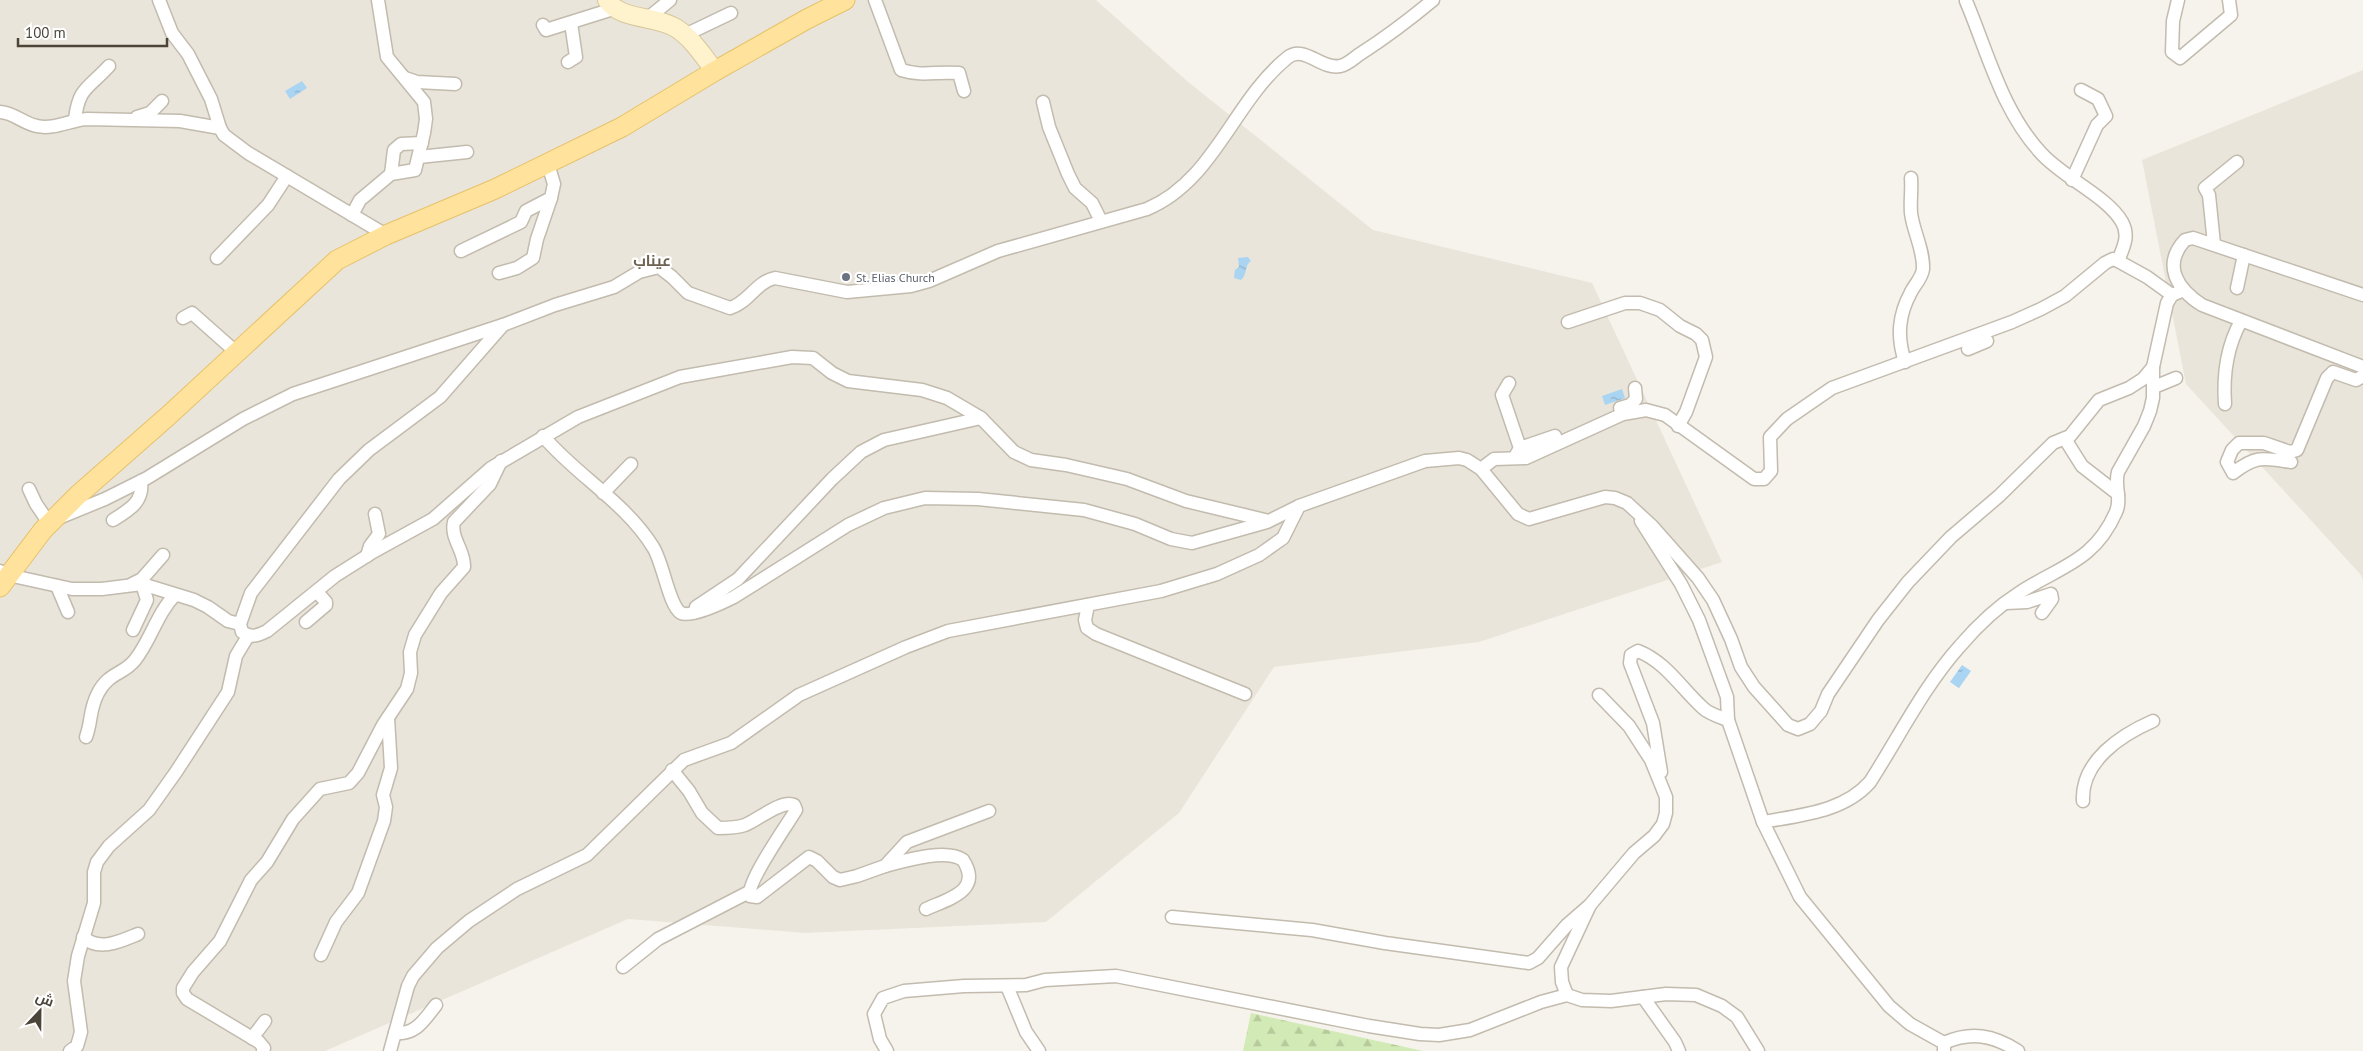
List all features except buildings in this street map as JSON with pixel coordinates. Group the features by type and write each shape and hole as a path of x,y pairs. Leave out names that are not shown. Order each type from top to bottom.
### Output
{"main road":[{"path":"3,578 51,522 327,268 386,235 495,189 622,127 715,71 807,19 845,0"}],"street":[{"path":"159,0 172,33 191,60 212,99 220,128 232,143 386,235"},
{"path":"352,215 360,200 391,174 415,170 426,119 424,102 387,57 382,38 378,0"},
{"path":"648,18 670,0"},
{"path":"875,0 901,70 914,74 931,75 946,72 959,73 964,91"},
{"path":"29,489 36,504 51,522 141,481 244,419 292,394 470,334 503,325 555,305 614,287 639,272 659,267 672,276 688,293 730,308 736,306 764,282 775,278 847,292 911,286 929,282 990,253 1130,215 1160,204 1189,183 1238,114 1289,56 1302,53 1331,66 1342,66 1386,38 1433,0"},
{"path":"2178,0 2173,21 2172,52 2180,58 2231,15 2228,0"},
{"path":"1966,1 1989,63 2014,117 2039,152 2054,167 2104,203 2122,221 2126,239 2118,261"},
{"path":"543,25 546,30 571,24 610,4 665,23 685,35 715,71"},
{"path":"685,35 730,13"},
{"path":"568,62 576,57 571,24"},
{"path":"75,120 77,101 81,92 108,66"},
{"path":"405,78 417,82 455,84"},
{"path":"2072,180 2097,125 2106,116 2098,99 2081,90"},
{"path":"132,120 150,113 162,101"},
{"path":"1043,102 1050,127 1068,174 1076,188 1092,203 1101,222"},
{"path":"0,112 35,126 45,127 75,120 132,120 190,122 220,128"},
{"path":"391,174 394,150 400,144 422,143"},
{"path":"419,157 467,152"},
{"path":"2214,244 2209,195 2205,188 2237,162"},
{"path":"499,273 517,268 533,258 554,184 548,164"},
{"path":"217,258 268,205 287,176"},
{"path":"1905,362 1898,342 1899,332 1908,299 1923,272 1923,260 1915,236 1911,211 1911,178"},
{"path":"461,252 521,222 526,211 551,198"},
{"path":"2363,295 2193,238 2185,240 2178,247 2173,266 2175,276 2184,290 2202,305 2241,322 2363,367"},
{"path":"2236,288 2244,255"},
{"path":"1509,382 1502,395 1504,404 1516,453 1526,458 1624,414 1638,410 1665,415 1754,480 1764,480 1771,471 1770,437 1787,419 1832,388 1981,334 2041,309 2065,296 2105,263 2113,259 2147,277 2172,295"},
{"path":"1763,822 1842,804 1861,792 1870,782 1947,661 1975,631 2006,603 2078,560 2097,544 2116,512 2118,494 2116,479 2118,472 2144,426 2152,404 2154,387 2153,367 2164,312 2172,295 2184,290"},
{"path":"1568,322 1625,303 1640,303 1660,310 1680,326 1696,334 1702,340 1706,356 1686,412 1678,426"},
{"path":"183,318 192,313 236,352"},
{"path":"2225,404 2224,382 2227,360 2236,330 2241,322"},
{"path":"503,325 440,396 363,455 339,480 261,578 248,599 240,624 242,632 248,636 257,636 267,631 335,576 433,519 501,461 584,414 670,380 744,364 803,356 813,358 832,373 848,381 922,390 946,398 980,418 1014,452 1031,460 1066,465 1127,479 1186,501 1269,521"},
{"path":"1968,349 1987,341 1981,334"},
{"path":"543,436 560,456 632,520 649,541 662,567 673,605 679,612 685,615 716,606 734,597 848,525 884,508 925,498 978,499 1084,510 1135,524 1171,539 1192,543 1269,521 1299,506 1425,460 1459,458 1467,460 1481,470 1518,514 1529,519 1605,497 1615,498 1627,503 1652,526 1698,578 1713,600 1731,638 1741,667 1754,687 1788,724 1798,729 1810,724 1863,642 1914,575 1950,537 1999,496 2053,443 2065,439 2078,428 2099,400 2129,388 2143,378 2153,367"},
{"path":"2291,462 2260,457 2246,462 2233,473 2228,462 2232,450 2239,443 2264,443 2290,452 2297,450 2327,378 2333,372 2356,380 2363,376"},
{"path":"2154,387 2176,378"},
{"path":"1481,470 1494,459 1516,453 1630,405 1636,399 1635,388"},
{"path":"685,615 738,579 832,479 861,452 884,440 980,418"},
{"path":"2065,439 2082,466 2118,494"},
{"path":"263,1051 264,1048 252,1038 188,999 183,993 183,988 193,972 220,941 251,880 267,862 293,819 320,789 342,785 354,778 410,681 410,652 415,635 441,593 464,567 462,551 452,530 454,522 490,484 497,473 501,461"},
{"path":"603,493 631,464"},
{"path":"114,520 135,505 142,487 141,481"},
{"path":"390,1051 408,986 413,976 437,948 469,921 513,892 587,855 684,760 731,744 799,695 906,647 948,631 1088,606 1197,582 1241,564 1259,555 1283,538 1299,506"},
{"path":"367,556 370,546 379,534 375,514"},
{"path":"1638,514 1643,527 1681,584 1698,620 1727,697 1728,720 1763,822 1800,897 1889,1006 1910,1024 1944,1047 1960,1036 1977,1034 2002,1042 2018,1051"},
{"path":"137,584 163,555"},
{"path":"3,578 72,589 102,589 137,584 201,603 228,621 240,624"},
{"path":"133,630 146,600 137,584"},
{"path":"57,586 68,612"},
{"path":"306,622 326,605 326,602 317,592"},
{"path":"2006,603 2026,602 2051,594 2052,599 2042,613"},
{"path":"86,737 89,729 90,708 105,680 134,662 165,607 175,595"},
{"path":"1088,606 1085,620 1087,628 1096,634 1245,694"},
{"path":"70,1051 77,1046 81,1032 74,981 83,937 94,904 94,872 97,862 109,846 149,810 176,772 228,692 236,656 248,636"},
{"path":"1172,917 1312,930 1385,943 1529,963 1538,958 1567,926 1590,905 1634,853 1654,836 1663,824 1666,812 1666,797 1653,723 1630,663 1631,655 1638,651 1650,656 1679,682 1704,709 1728,720"},
{"path":"1600,695 1629,726 1640,742 1651,760 1666,797"},
{"path":"321,955 336,922 358,893 384,821 386,807 383,795 391,768 388,718"},
{"path":"2084,801 2083,791 2101,756 2130,731 2153,721"},
{"path":"623,966 658,939 749,892 758,872 796,810 794,805 789,802 738,827 718,828 702,813 689,791 672,770"},
{"path":"885,866 907,842 990,811"},
{"path":"749,892 750,896 757,897 809,857 817,861 832,877 840,880 913,859 946,855 959,857 965,863 968,872 966,888 960,894 926,908"},
{"path":"940,866 959,857"},
{"path":"1567,995 1562,982 1561,967 1590,905"},
{"path":"83,937 93,944 106,944 123,941 138,934"},
{"path":"887,1051 880,1039 874,1014 883,998 904,991 964,986 1026,986 1044,980 1116,976 1369,1026 1439,1035 1470,1030 1541,1002 1567,995 1582,1000 1611,1001 1666,994 1696,996 1722,1006 1737,1017 1758,1051"},
{"path":"1007,986 1026,1032 1039,1051"},
{"path":"1643,997 1675,1042 1679,1051"},
{"path":"395,1033 404,1034 412,1031 436,1005"},
{"path":"252,1038 265,1021"}],"shaded area":[{"path":"0,0 1096,0 1187,81 1373,230 1592,283 1722,562 1479,642 1274,667 1179,813 1046,922 805,933 628,919 325,1051 0,1051"},
{"path":"2363,70 2363,580 2361,575 2186,384 2142,160"}],"green space":[{"path":"1251,1013 1423,1051 1243,1051"}],"water":[{"path":"302,81 307,88 290,99 285,91"},
{"path":"1248,257 1251,261 1247,265 1243,278 1241,280 1234,278 1235,270 1239,267 1238,258"},
{"path":"1622,389 1625,398 1605,405 1602,396"},
{"path":"1962,665 1971,671 1959,688 1950,682"}],"place":[{"name":"St. Elias Church","path":"846,277"}],"district":[{"name":"عيناب","path":"652,260"}]}
